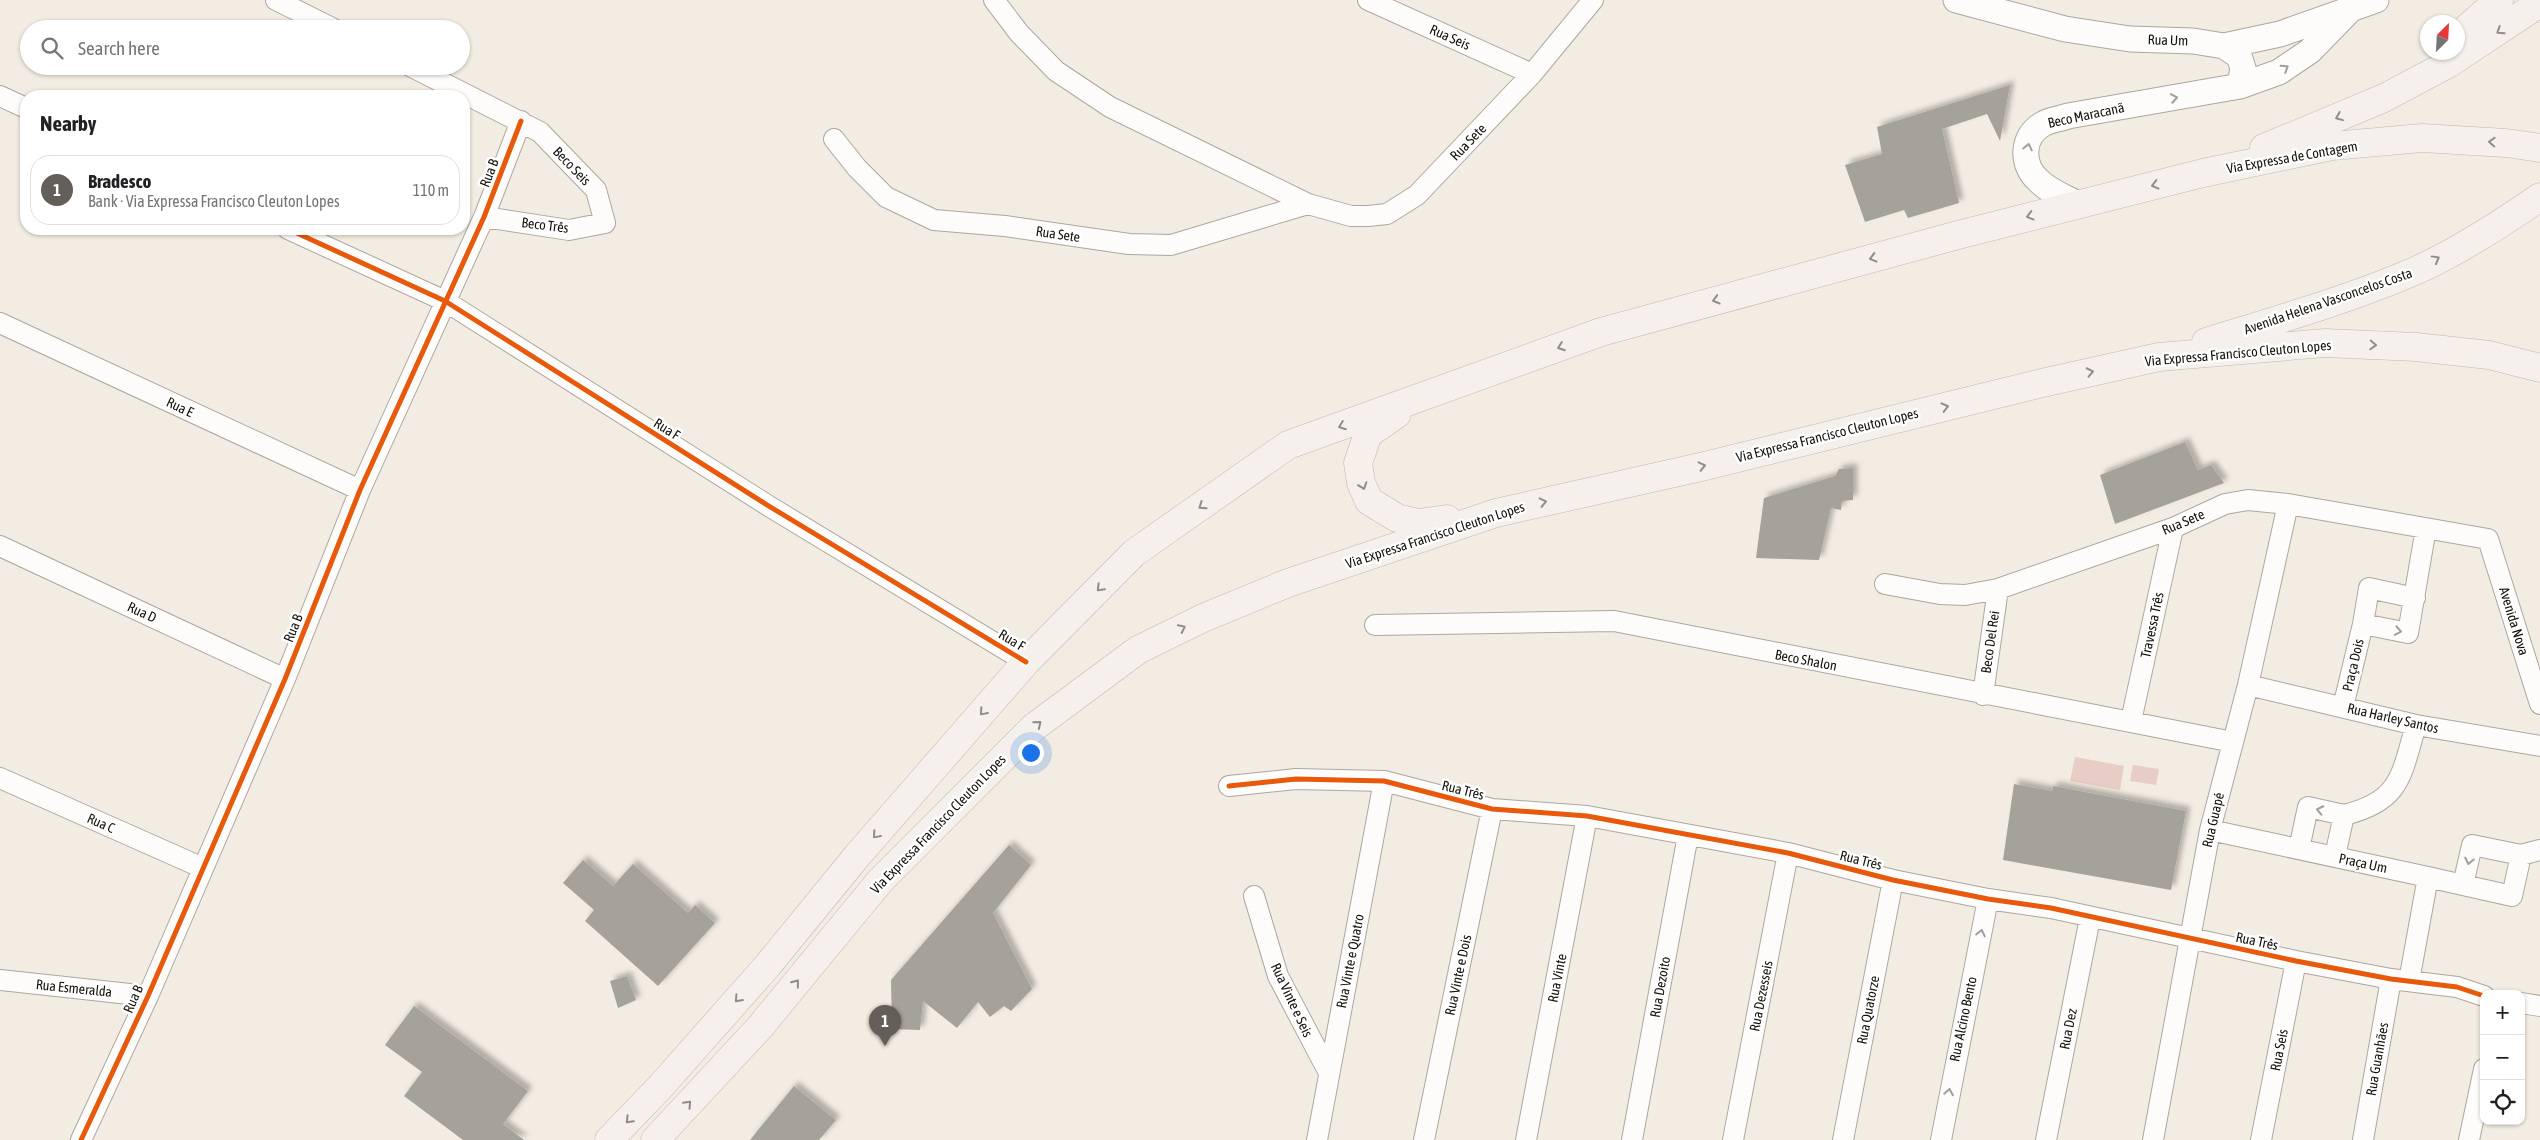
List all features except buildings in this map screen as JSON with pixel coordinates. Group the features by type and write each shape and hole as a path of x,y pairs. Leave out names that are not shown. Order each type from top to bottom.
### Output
{"highway":[{"path":"2465,29 2491,3"},
{"path":"2203,173 2384,98 2448,64 2540,3"},
{"path":"2384,98 2429,60"},
{"name":"Via Expressa de Contagem","path":"2078,204 2203,173 2332,146 2422,138 2506,142 2540,148"},
{"name":"Avenida Helena Vasconcelos Costa","path":"2159,357 2310,310 2417,270 2476,237 2540,197"},
{"path":"609,1140 661,1086 768,965 857,856 1026,662 1134,553 1288,445 1601,332 2078,204"},
{"name":"Via Expressa Francisco Cleuton Lopes","path":"655,1140 760,1027 880,881 1034,727 1138,650 1203,618 1288,583 1496,513 1705,466 2042,382 2159,357 2325,343 2426,348 2489,356 2540,368"},
{"path":"1421,397 1368,434 1358,463 1361,483 1369,501 1397,518 1418,523 1496,513"}],"street":[{"path":"276,0 316,20"},
{"name":"Rua Sete","path":"994,0 1019,33 1056,70 1110,107 1308,204 1351,216 1387,214 1417,195 1532,74 1593,0"},
{"name":"Rua Seis","path":"1368,0 1532,74"},
{"name":"Rua Um","path":"1956,0 2065,29 2130,39 2194,41 2224,46 2280,34 2376,0"},
{"name":"Beco Maracanã","path":"2078,204 2037,180 2027,166 2025,149 2031,135 2042,124 2068,116 2240,86 2279,72 2310,51 2352,8"},
{"path":"2224,46 2239,56 2242,68 2240,86"},
{"name":"Beco Seis","path":"428,75 458,90"},
{"path":"0,96 20,105"},
{"name":"Beco Seis","path":"470,96 540,132 596,190 606,222"},
{"name":"Rua B","path":"80,1140 148,996 284,679 360,490 484,217 521,121"},
{"name":"Rua Sete","path":"834,139 857,168 886,197 934,220 1005,226 1129,244 1171,245 1308,204"},
{"name":"Beco Três","path":"484,217 569,230 606,222"},
{"name":"Rua F","path":"301,235 445,301 772,508 1026,662"},
{"name":"Rua E","path":"0,323 360,490"},
{"name":"Rua Sete","path":"1884,584 1940,594 1964,595 1998,590 2173,528 2225,504 2248,500 2288,504 2488,538"},
{"name":"Rua Guapé","path":"2153,1140 2210,830 2248,685 2288,504"},
{"name":"Travessa Três","path":"2131,721 2173,528"},
{"name":"Praça Dois","path":"2363,624 2408,633 2426,528"},
{"name":"Avenida Nova","path":"2488,538 2540,704"},
{"name":"Rua D","path":"0,546 284,679"},
{"name":"Praça Dois","path":"2343,707 2370,588 2415,598"},
{"name":"Beco Del Rei","path":"1983,695 1998,590"},
{"name":"Beco Shalon","path":"1375,625 1614,621 1983,695 2131,721 2233,742"},
{"name":"Rua Harley Santos","path":"2248,685 2416,725 2540,746"},
{"path":"2299,849 2308,808 2344,815 2362,811 2382,801 2396,786 2416,725"},
{"name":"Rua C","path":"0,778 203,868"},
{"name":"Rua Três","path":"1229,786 1296,779 1384,782 1492,809 1587,816 1788,853 1893,880 1988,899 2051,908 2090,918 2296,961 2400,980 2457,987 2480,995"},
{"name":"Rua Vinte e Quatro","path":"1317,1140 1384,782"},
{"name":"Rua Vinte e Dois","path":"1424,1140 1492,809"},
{"path":"2335,856 2344,815"},
{"name":"Rua Vinte","path":"1526,1140 1587,816"},
{"name":"Praça Um","path":"2210,830 2512,896 2521,856"},
{"name":"Rua Dezoito","path":"1632,1140 1688,834"},
{"path":"2463,885 2472,845 2521,856 2540,850"},
{"name":"Rua Dezesseis","path":"1733,1140 1788,853"},
{"path":"2400,980 2428,877"},
{"name":"Rua Quatorze","path":"1843,1140 1893,880"},
{"name":"Rua Vinte e Seis","path":"1254,896 1278,976 1329,1073"},
{"name":"Rua Alcino Bento","path":"1941,1140 1988,899"},
{"name":"Rua Dez","path":"2046,1140 2090,918"},
{"name":"Rua Seis","path":"2261,1140 2296,961"},
{"name":"Rua Esmeralda","path":"0,980 148,996"},
{"name":"Rua Guanhães","path":"2363,1140 2400,980"},
{"path":"2525,1004 2540,1006"},
{"path":"2469,1140 2482,1080"}],"shaded area":[{"path":"2075,757 2124,766 2120,790 2070,781"},
{"path":"2133,765 2159,769 2156,785 2130,781"}],"cycle path":[{"path":"81,1140 148,996 285,679 360,490 484,217 521,121"},
{"path":"301,235 445,301 772,508 1026,662"},
{"path":"1229,786 1296,779 1384,781 1492,809 1587,816 1788,853 1893,880 1988,899 2051,908 2296,961 2391,979 2457,987 2480,995"}],"place":[{"name":"Bradesco","path":"885,1046"}]}
